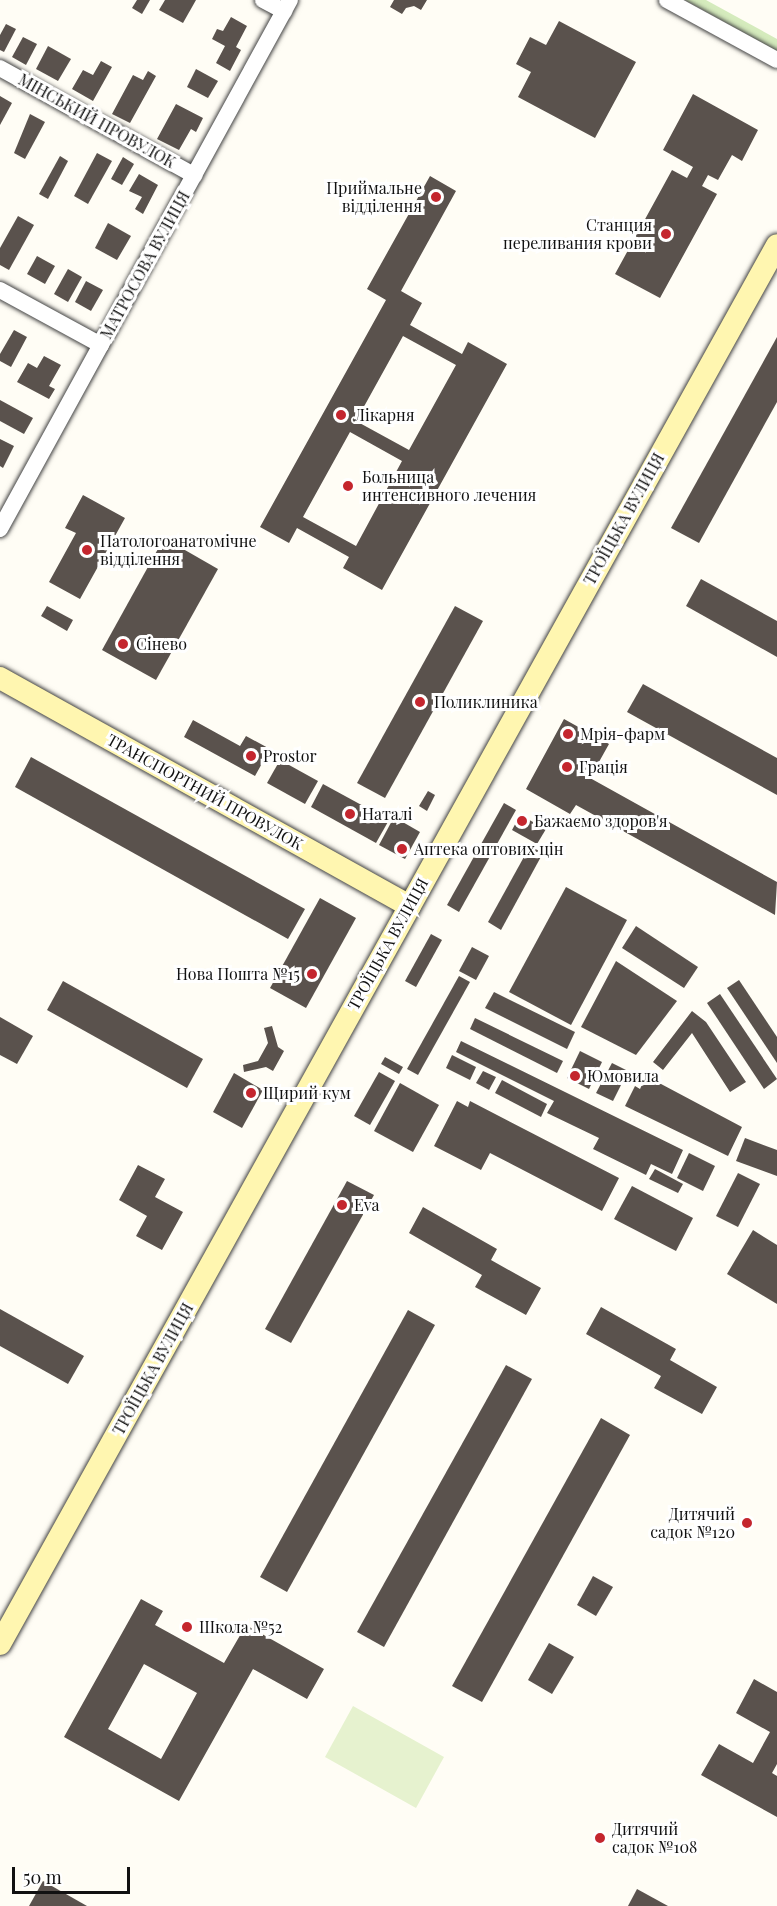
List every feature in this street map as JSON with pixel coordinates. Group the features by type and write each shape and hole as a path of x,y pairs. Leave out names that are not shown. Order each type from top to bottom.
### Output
{"street":[{"path":"263,0 287,6"},
{"path":"667,0 777,60"},
{"name":"МАТРОСОВА ВУЛИЦЯ","path":"0,530 287,6"},
{"name":"МІНСЬКИЙ ПРОВУЛОК","path":"0,68 194,175"},
{"name":"ТРОЇЦЬКА ВУЛИЦЯ","path":"0,1644 777,245"},
{"path":"0,290 101,345"},
{"name":"ТРАНСПОРТНИЙ ПРОВУЛОК","path":"0,678 410,906"}],"green space":[{"path":"685,0 706,0 777,39 777,51"},
{"path":"353,1706 444,1757 416,1808 325,1757"}],"building":[{"path":"137,0 150,0 142,14 132,8"},
{"path":"165,0 196,0 183,23 159,10"},
{"path":"394,0 427,0 421,10 414,6 406,8 402,14 390,7"},
{"path":"231,17 247,26 236,47 241,50 230,71 216,63 225,46 212,39 217,29 223,31"},
{"path":"559,21 636,62 595,138 518,97 531,72 516,64 530,37 546,45"},
{"path":"6,24 16,29 4,52 0,50 0,35"},
{"path":"23,37 37,44 26,65 12,57"},
{"path":"48,46 71,59 58,81 36,69"},
{"path":"101,61 112,67 93,101 72,89 83,70 93,75"},
{"path":"196,69 218,81 208,98 187,87"},
{"path":"148,71 156,76 130,123 112,114 133,75 143,80"},
{"path":"693,94 758,130 742,161 732,155 718,180 708,175 702,186 717,194 660,298 615,274 672,170 687,178 693,167 663,150"},
{"path":"0,96 12,103 0,125"},
{"path":"176,104 203,118 196,132 191,129 179,150 157,139"},
{"path":"30,114 45,122 25,159 14,153"},
{"path":"97,153 112,161 88,204 74,196"},
{"path":"60,156 68,161 48,199 39,194"},
{"path":"123,157 134,164 122,185 111,179"},
{"path":"139,174 158,185 143,214 135,209 142,197 129,191"},
{"path":"430,176 456,191 401,291 422,303 410,325 462,354 468,342 507,364 382,590 343,568 349,557 297,528 289,543 260,527 386,300 367,289","holes":["403,336 456,365 409,450 356,421","350,432 402,461 356,546 303,517"]},
{"path":"18,216 34,225 9,270 0,265 0,248"},
{"path":"108,223 131,236 117,260 95,248"},
{"path":"37,256 55,266 45,284 27,274"},
{"path":"68,269 82,277 68,302 54,294"},
{"path":"86,281 103,290 91,311 75,302"},
{"path":"14,330 27,337 11,367 0,361 0,354"},
{"path":"777,337 777,402 699,543 671,528"},
{"path":"44,356 61,365 49,386 55,389 49,399 17,382 28,363 37,368"},
{"path":"0,400 33,418 24,434 0,421"},
{"path":"0,439 14,446 3,468 0,466"},
{"path":"83,495 125,518 80,599 49,582 76,533 65,528"},
{"path":"164,538 218,569 156,680 102,650"},
{"path":"701,579 777,621 777,657 686,606"},
{"path":"47,606 73,620 67,631 41,616"},
{"path":"455,606 483,621 385,798 357,783"},
{"path":"643,684 777,758 777,795 627,712"},
{"path":"564,719 609,744 590,778 777,882 775,915 576,805 570,814 526,789"},
{"path":"193,720 240,746 246,736 270,749 255,776 184,737"},
{"path":"31,757 305,909 288,939 15,787"},
{"path":"280,760 318,781 305,804 267,783"},
{"path":"323,784 389,820 376,843 311,807"},
{"path":"428,791 435,795 427,811 419,806"},
{"path":"504,803 516,810 459,912 447,905"},
{"path":"520,815 546,829 537,844 512,830"},
{"path":"394,817 420,832 405,859 379,845"},
{"path":"530,846 543,853 501,930 488,922"},
{"path":"566,887 627,920 571,1025 509,992"},
{"path":"320,898 356,918 306,1008 270,988"},
{"path":"636,926 698,967 684,988 622,948"},
{"path":"431,934 442,940 416,987 405,981"},
{"path":"472,947 489,956 476,980 459,971"},
{"path":"616,961 677,1001 636,1055 581,1027"},
{"path":"459,976 470,982 418,1075 407,1069"},
{"path":"739,980 777,1037 777,1063 727,988"},
{"path":"63,981 203,1059 187,1088 47,1010"},
{"path":"494,992 575,1032 567,1049 485,1008"},
{"path":"720,994 777,1079 764,1089 707,1003"},
{"path":"692,1011 706,1022 746,1082 730,1092 692,1033 663,1070 653,1062"},
{"path":"0,1017 33,1036 17,1064 0,1055"},
{"path":"475,1018 563,1061 557,1073 470,1029"},
{"path":"272,1026 278,1047 284,1051 273,1071 266,1067 244,1072 243,1065 258,1061 268,1043 264,1028"},
{"path":"461,1041 683,1150 672,1174 651,1164 646,1175 593,1149 599,1138 547,1113 554,1101 456,1052"},
{"path":"580,1051 602,1062 589,1089 567,1078"},
{"path":"452,1055 476,1067 470,1080 446,1068"},
{"path":"385,1057 403,1067 399,1074 381,1064"},
{"path":"612,1063 628,1071 613,1101 596,1093"},
{"path":"483,1071 496,1077 489,1090 476,1083"},
{"path":"379,1072 395,1081 370,1125 354,1116"},
{"path":"234,1073 263,1090 242,1128 213,1112"},
{"path":"646,1076 742,1127 728,1156 625,1106 635,1086 640,1089"},
{"path":"502,1080 547,1104 541,1117 495,1093"},
{"path":"400,1083 439,1105 413,1152 374,1131"},
{"path":"457,1101 468,1107 470,1101 619,1178 602,1211 490,1153 481,1170 434,1146"},
{"path":"745,1138 777,1150 777,1176 736,1161"},
{"path":"689,1153 715,1166 703,1191 677,1178"},
{"path":"138,1165 165,1179 155,1197 183,1212 162,1250 136,1236 147,1216 119,1200"},
{"path":"655,1169 683,1184 678,1193 649,1179"},
{"path":"738,1173 760,1184 738,1227 716,1216"},
{"path":"347,1181 374,1195 291,1343 265,1329"},
{"path":"632,1186 693,1218 676,1251 614,1219"},
{"path":"423,1207 497,1249 491,1260 541,1288 526,1315 475,1287 482,1275 409,1233"},
{"path":"753,1230 777,1245 777,1304 727,1274"},
{"path":"601,1307 676,1349 670,1360 717,1387 702,1414 654,1388 661,1376 586,1334"},
{"path":"0,1309 84,1356 68,1384 0,1346"},
{"path":"408,1310 435,1325 287,1592 260,1577"},
{"path":"506,1365 532,1379 384,1647 357,1632"},
{"path":"601,1418 630,1435 482,1702 452,1686"},
{"path":"593,1576 613,1587 596,1616 577,1605"},
{"path":"141,1599 163,1611 155,1625 224,1663 246,1625 324,1669 307,1699 253,1669 179,1801 64,1737","holes":["144,1664 197,1693 161,1759 108,1729"]},
{"path":"549,1643 574,1657 552,1694 528,1680"},
{"path":"754,1679 777,1692 777,1764 772,1773 777,1776 777,1817 701,1775 719,1744 753,1763 770,1732 736,1713"},
{"path":"43,1881 87,1906 29,1906"},
{"path":"637,1889 668,1906 628,1906"}],"place":[{"name":"Приймальне відділення","path":"436,197"},
{"name":"Станция переливания крови","path":"666,234"},
{"name":"Лікарня","path":"341,415"},
{"name":"Больница интенсивного лечения","path":"348,486"},
{"name":"Патологоанатомічне відділення","path":"87,550"},
{"name":"Сінево","path":"123,644"},
{"name":"Поликлиника","path":"420,702"},
{"name":"Мрія-фарм","path":"568,734"},
{"name":"Prostor","path":"251,756"},
{"name":"Грація","path":"567,767"},
{"name":"Наталі","path":"350,814"},
{"name":"Бажаємо здоров'я","path":"522,821"},
{"name":"Аптека оптових цін","path":"402,849"},
{"name":"Нова Пошта №15","path":"312,974"},
{"name":"Юмовила","path":"575,1076"},
{"name":"Щирий кум","path":"251,1093"},
{"name":"Eva","path":"342,1205"},
{"name":"Дитячий садок №120","path":"747,1523"},
{"name":"Школа №52","path":"187,1627"},
{"name":"Дитячий садок №108","path":"600,1838"}]}
